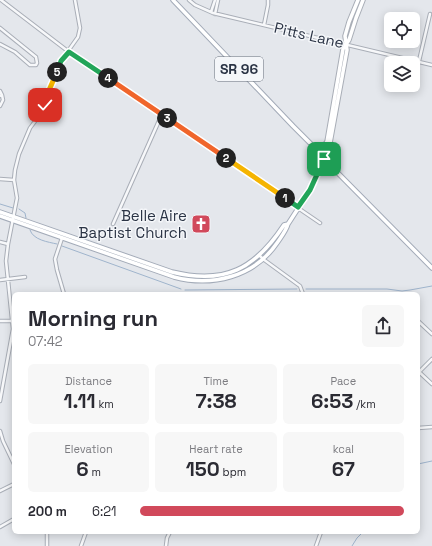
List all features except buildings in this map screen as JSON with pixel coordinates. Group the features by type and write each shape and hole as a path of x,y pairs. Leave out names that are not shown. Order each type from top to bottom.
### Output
{"main road":[{"name":"SR 96","path":"173,0 314,147 332,168 432,268"},
{"path":"346,44 345,36 358,0"},
{"path":"0,216 13,218 185,276 220,276 250,264 274,248 298,207 310,190 328,152 340,80 343,49 349,40 363,0"},
{"path":"324,159 340,80"},
{"path":"314,147 323,146 327,142"},
{"path":"319,170 325,167 332,168"},
{"path":"0,212 62,238 174,277 196,281 222,279 234,276 245,271 261,257"}],"street":[{"path":"1,0 69,52 320,223"},
{"path":"43,104 40,102 41,99 46,97 61,61 69,52 78,37 80,28 75,0"},
{"name":"Pitts Lane","path":"189,0 215,14 398,56"},
{"path":"211,12 217,0"},
{"path":"215,14 217,0"},
{"path":"264,25 268,0"},
{"path":"420,57 430,14"},
{"path":"0,28 36,57 38,63 36,65 30,65 15,52 0,44"},
{"name":"Pitts Lane","path":"420,61 432,65"},
{"path":"0,90 3,100 0,106"},
{"path":"12,307 6,261 17,198 14,180 19,154 30,128 36,120 43,104 45,105 48,102 48,98 46,97"},
{"path":"113,224 162,114"},
{"path":"0,179 14,180"},
{"path":"62,238 55,259 63,292"},
{"path":"0,242 8,244"},
{"path":"261,257 300,286 303,292"},
{"path":"0,280 25,277"},
{"path":"0,321 12,321"},
{"path":"420,323 432,334"},
{"path":"0,401 12,337"},
{"path":"420,370 432,359"},
{"path":"420,374 432,384"},
{"path":"420,428 432,427"},
{"path":"0,432 12,459"},
{"path":"0,491 12,485"},
{"path":"0,527 12,520"},
{"path":"47,534 47,546"},
{"path":"81,546 85,534"},
{"path":"166,546 169,534"},
{"path":"316,546 320,534"}],"waterway":[{"path":"0,204 13,208"},
{"path":"19,209 25,213 26,218"},
{"path":"30,230 37,238 57,244"},
{"path":"62,246 181,289"},
{"path":"306,289 387,289 402,291 432,286"},
{"path":"185,290 297,289"},
{"path":"420,464 432,461"},
{"path":"352,546 361,534"}],"place":[{"name":"Belle Aire Baptist Church","path":"201,224"}],"route":[{"path":"45,105 48,101 48,98 46,97 61,61 69,52 298,207 310,190 324,159"}]}
